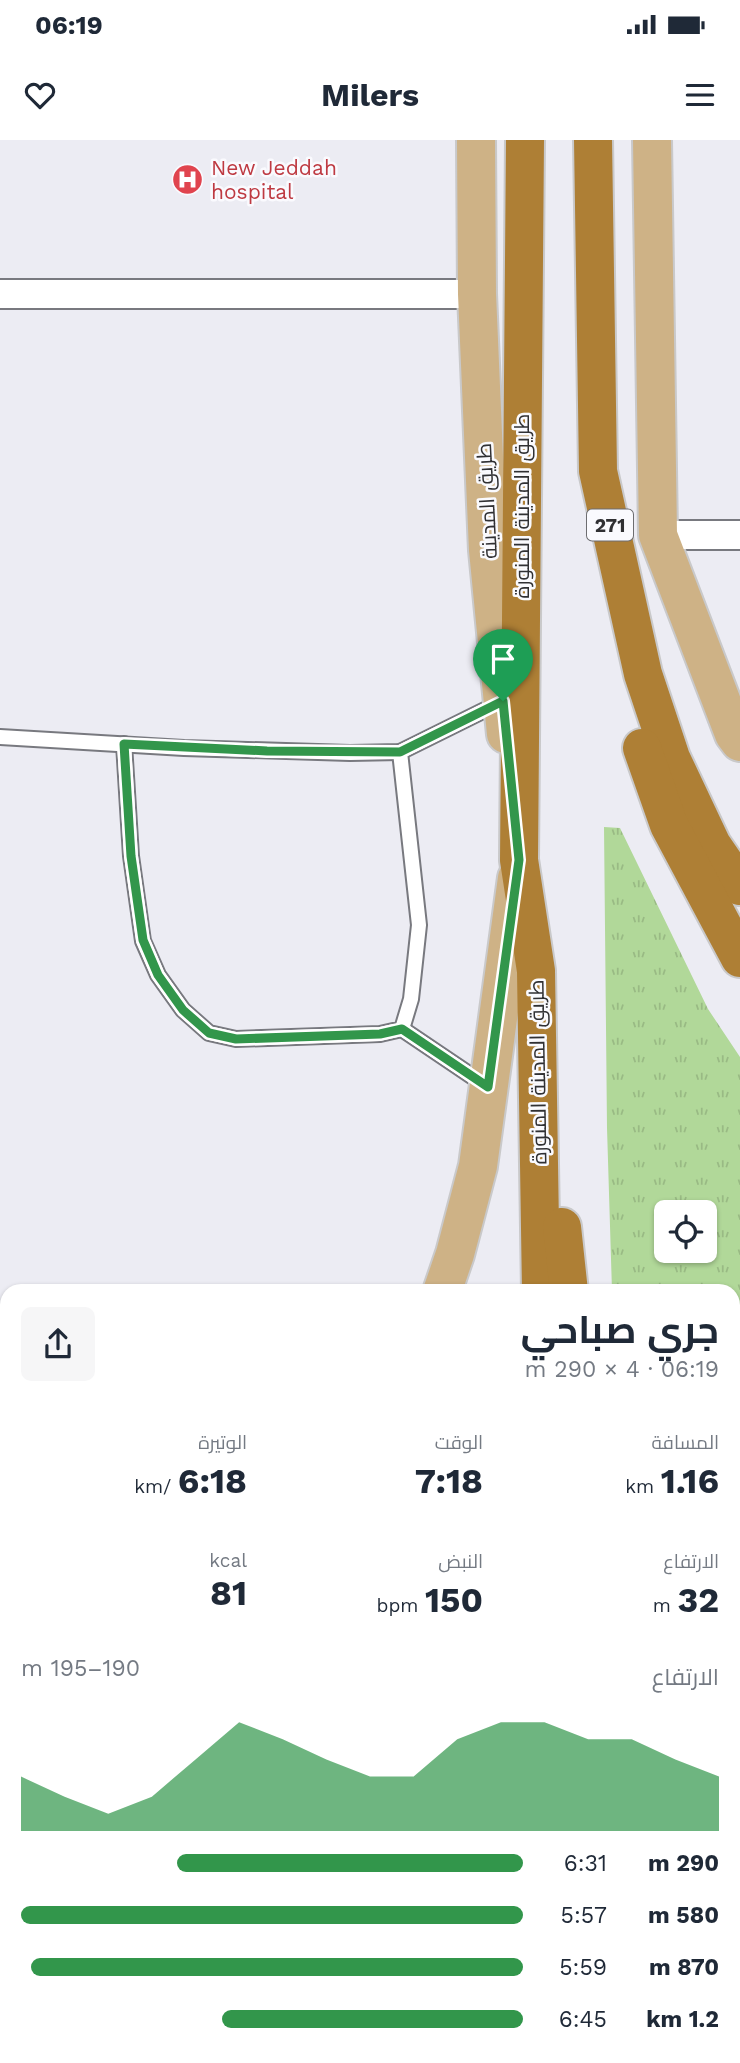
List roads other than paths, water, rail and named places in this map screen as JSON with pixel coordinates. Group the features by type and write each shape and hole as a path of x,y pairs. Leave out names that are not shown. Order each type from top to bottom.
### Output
{"highway":[{"name":"طريق المدينة المنورة","path":"525,140 519,860 536,971 541,1284"},
{"name":"271","path":"593,140 598,471 643,674 671,758 712,845 740,886"},
{"path":"598,471 615,655 642,748 669,825 740,958"},
{"path":"536,971 568,1284"}],"main road":[{"name":"طريق المدينة","path":"445,1284 478,1166 519,860 488,550 477,294 476,140"},
{"path":"652,140 658,535 734,734 740,742"}],"street":[{"path":"0,294 477,294"},
{"path":"658,535 740,536"}],"lane":[{"path":"0,737 198,749 400,752 503,701"},
{"path":"124,744 131,856 143,940 158,975 183,1010 209,1033 236,1039 380,1034 402,1029 488,1087"},
{"path":"400,752 419,925 411,999 402,1029"}],"place":[{"name":"New Jeddah hospital","path":"188,180"}]}
